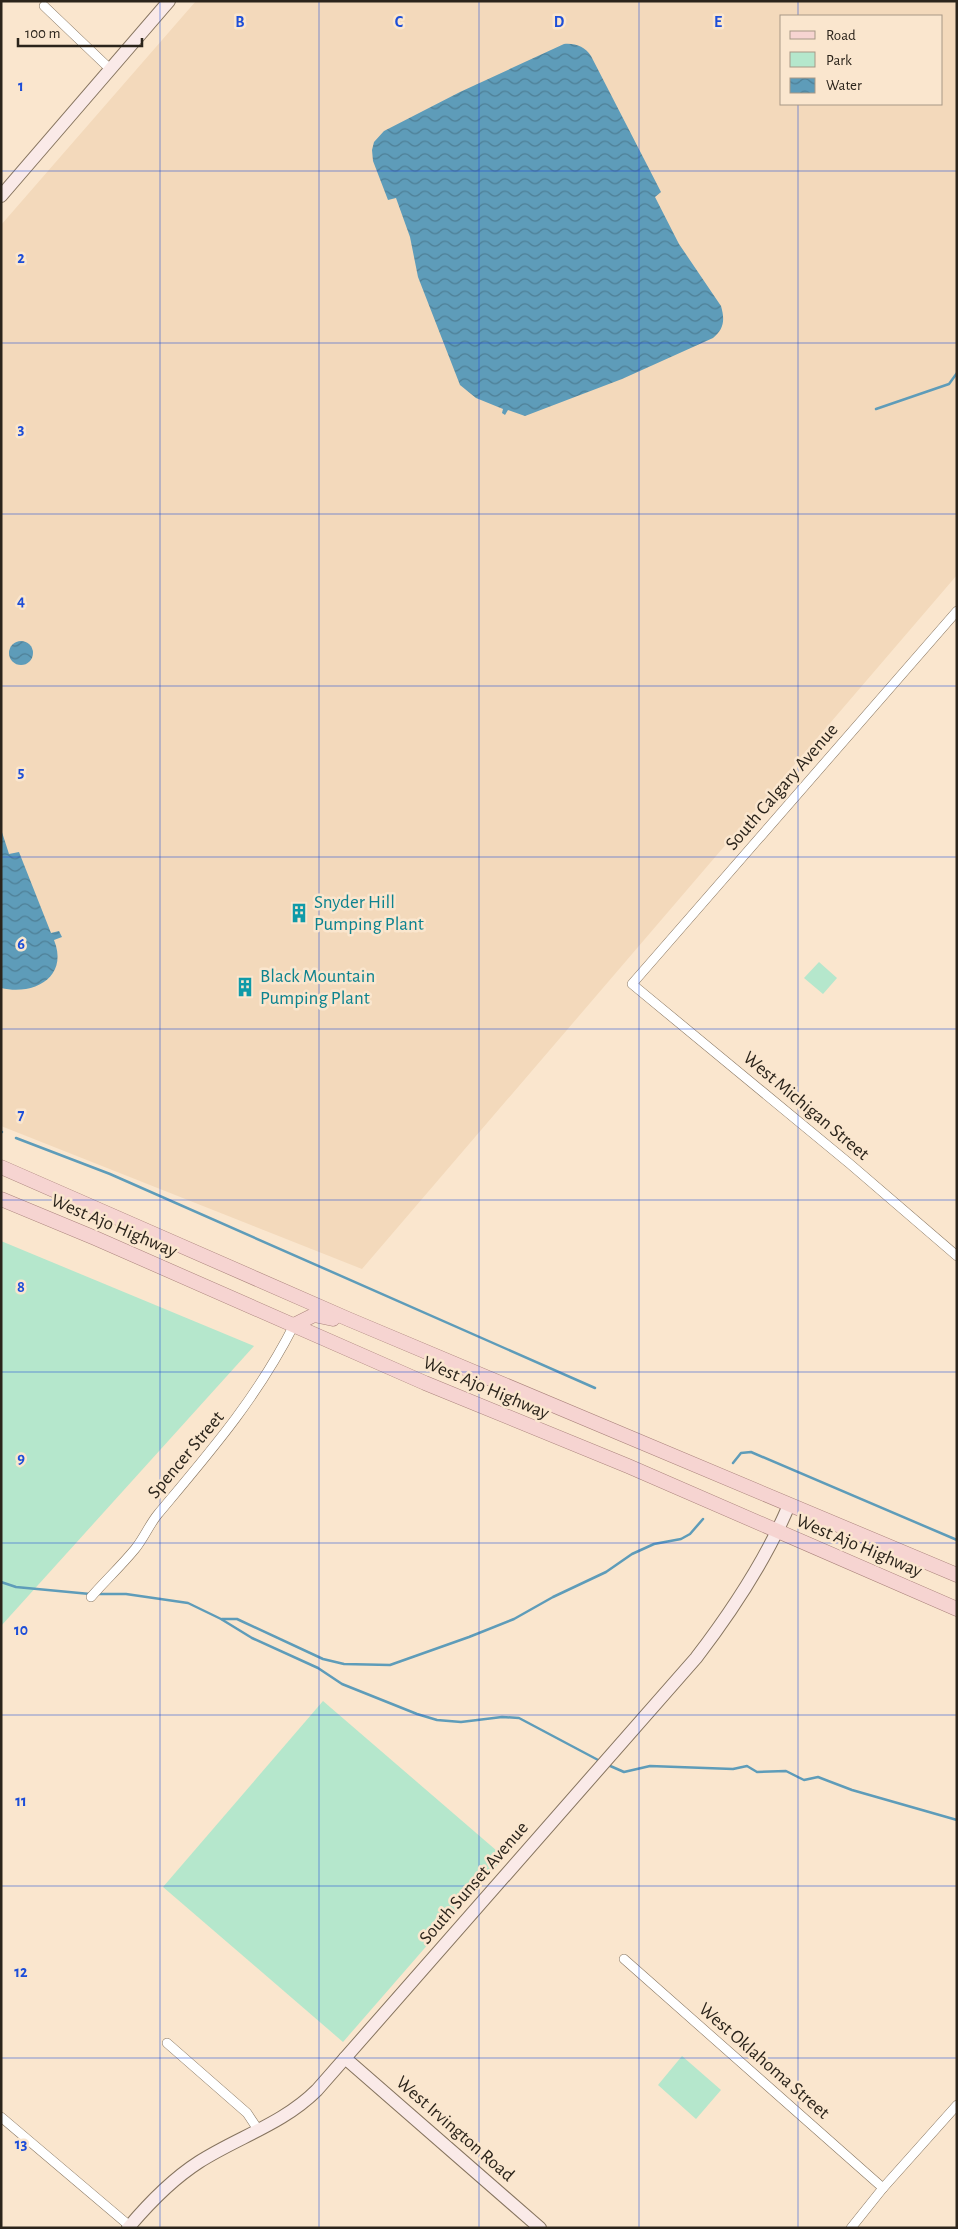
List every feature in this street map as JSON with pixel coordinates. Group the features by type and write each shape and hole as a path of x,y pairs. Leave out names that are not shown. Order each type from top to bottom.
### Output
{"main road":[{"name":"West Ajo Highway","path":"1,1167 391,1337 957,1575"},
{"name":"West Ajo Highway","path":"1,1199 957,1609"},
{"path":"294,1325 314,1315 329,1317 379,1338 391,1337"}],"street":[{"path":"1,196 169,1"},
{"path":"44,6 110,69"},
{"name":"South Calgary Avenue","path":"632,984 957,611"},
{"name":"West Michigan Street","path":"632,984 850,1164 957,1256"},
{"name":"Spencer Street","path":"91,1597 136,1548 156,1516 202,1464 245,1408 270,1370 294,1325"},
{"name":"South Sunset Avenue","path":"130,2227 160,2192 180,2175 200,2161 259,2131 291,2112 308,2099 696,1658 715,1634 778,1532 789,1505"},
{"name":"West Oklahoma Street","path":"624,1959 883,2188"},
{"path":"167,2043 247,2112 259,2131"},
{"name":"West Irvington Road","path":"345,2058 540,2228"},
{"path":"851,2228 883,2188 957,2105"},
{"path":"1,2117 130,2227"}],"shaded area":[{"path":"196,1 957,1 957,575 362,1269 1,1126 1,225"}],"green space":[{"path":"819,962 837,978 823,994 804,978"},
{"path":"1,1241 254,1346 1,1626"},
{"path":"323,1701 504,1857 343,2042 163,1887"},
{"path":"682,2056 721,2090 696,2119 658,2085"}],"water":[{"path":"564,44 580,46 591,56 661,192 655,197 679,244 721,306 723,324 713,338 622,379 525,416 508,410 505,415 502,413 503,409 476,398 460,385 418,277 410,237 396,198 388,200 373,161 372,150 374,142 384,131 460,92"},
{"path":"21,641 26,642 32,648 32,658 26,664 21,665 16,664 10,658 9,653 10,648 16,642"},
{"path":"1,829 9,854 19,852 51,933 59,931 62,937 54,940 57,964 53,974 46,981 25,989 1,988"}],"waterway":[{"path":"876,409 949,384 957,373"},
{"path":"16,1138 110,1174 595,1388"},
{"path":"733,1463 741,1453 751,1452 957,1540"},
{"path":"222,1619 237,1619 323,1659 344,1664 390,1665 514,1619 553,1597 606,1572 632,1554 654,1544 681,1539 690,1534 703,1519"},
{"path":"1,1582 16,1587 90,1594"},
{"path":"98,1594 126,1594 188,1603 221,1619 252,1638 318,1668 342,1684 417,1714 437,1720 461,1722 502,1717 519,1718 600,1761"},
{"path":"608,1765 624,1772 650,1766 733,1769 747,1766 757,1772 786,1771 804,1780 818,1777 852,1790 957,1820"}],"place":[{"name":"Snyder Hill Pumping Plant","path":"299,913"},
{"name":"Black Mountain Pumping Plant","path":"245,987"}]}
